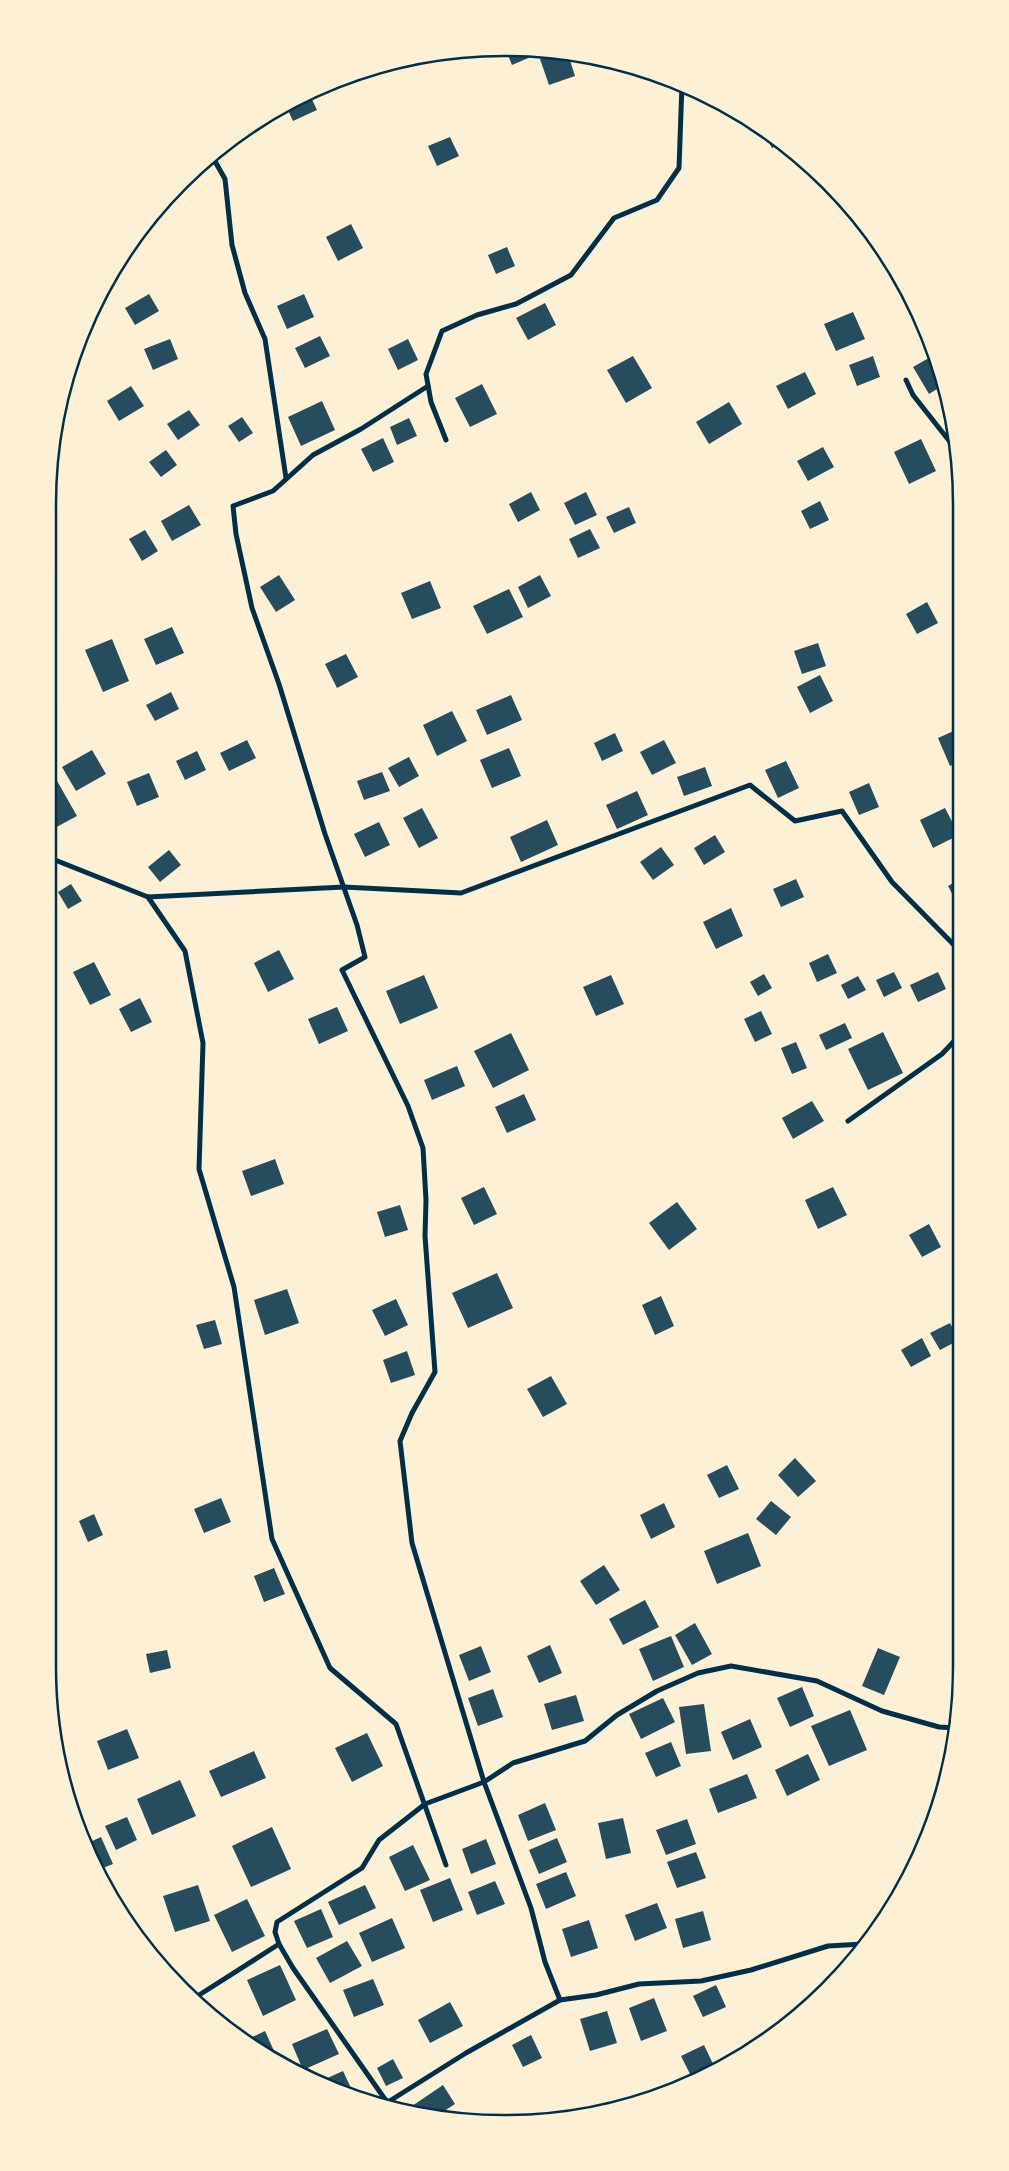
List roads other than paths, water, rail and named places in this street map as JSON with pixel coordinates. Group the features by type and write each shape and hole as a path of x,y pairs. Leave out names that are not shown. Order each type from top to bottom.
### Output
{"street":[{"path":"446,440 431,402 426,374 442,331 477,315 516,304 571,275 614,218 657,200 679,168 682,93"},
{"path":"215,162 225,179 232,245 245,293 265,339 286,478"},
{"path":"906,380 913,395 948,439"},
{"path":"428,386 361,429 313,455 273,490 233,506 236,534 252,608 280,684 325,834 357,926 365,958 342,970 408,1106 423,1148 426,1200 425,1236 435,1372 412,1413 400,1441 412,1543 484,1782 531,1908 545,1962 560,2000"},
{"path":"56,860 148,897 344,887 461,893 750,786 796,822 842,811 892,882 953,944"},
{"path":"148,897 185,951 203,1043 199,1169 234,1287 272,1539 330,1668 396,1724 446,1865"},
{"path":"848,1121 942,1054 953,1043"},
{"path":"384,2098 293,1968 279,1944 275,1932 277,1922 362,1868 379,1840 425,1804 484,1782 513,1763 585,1741 617,1714 657,1691 698,1673 731,1666 817,1681 882,1711 939,1727 949,1728"},
{"path":"200,1995 279,1944"},
{"path":"394,2100 466,2053 560,2000 596,1995 639,1984 701,1981 751,1970 828,1946 856,1944"}]}
